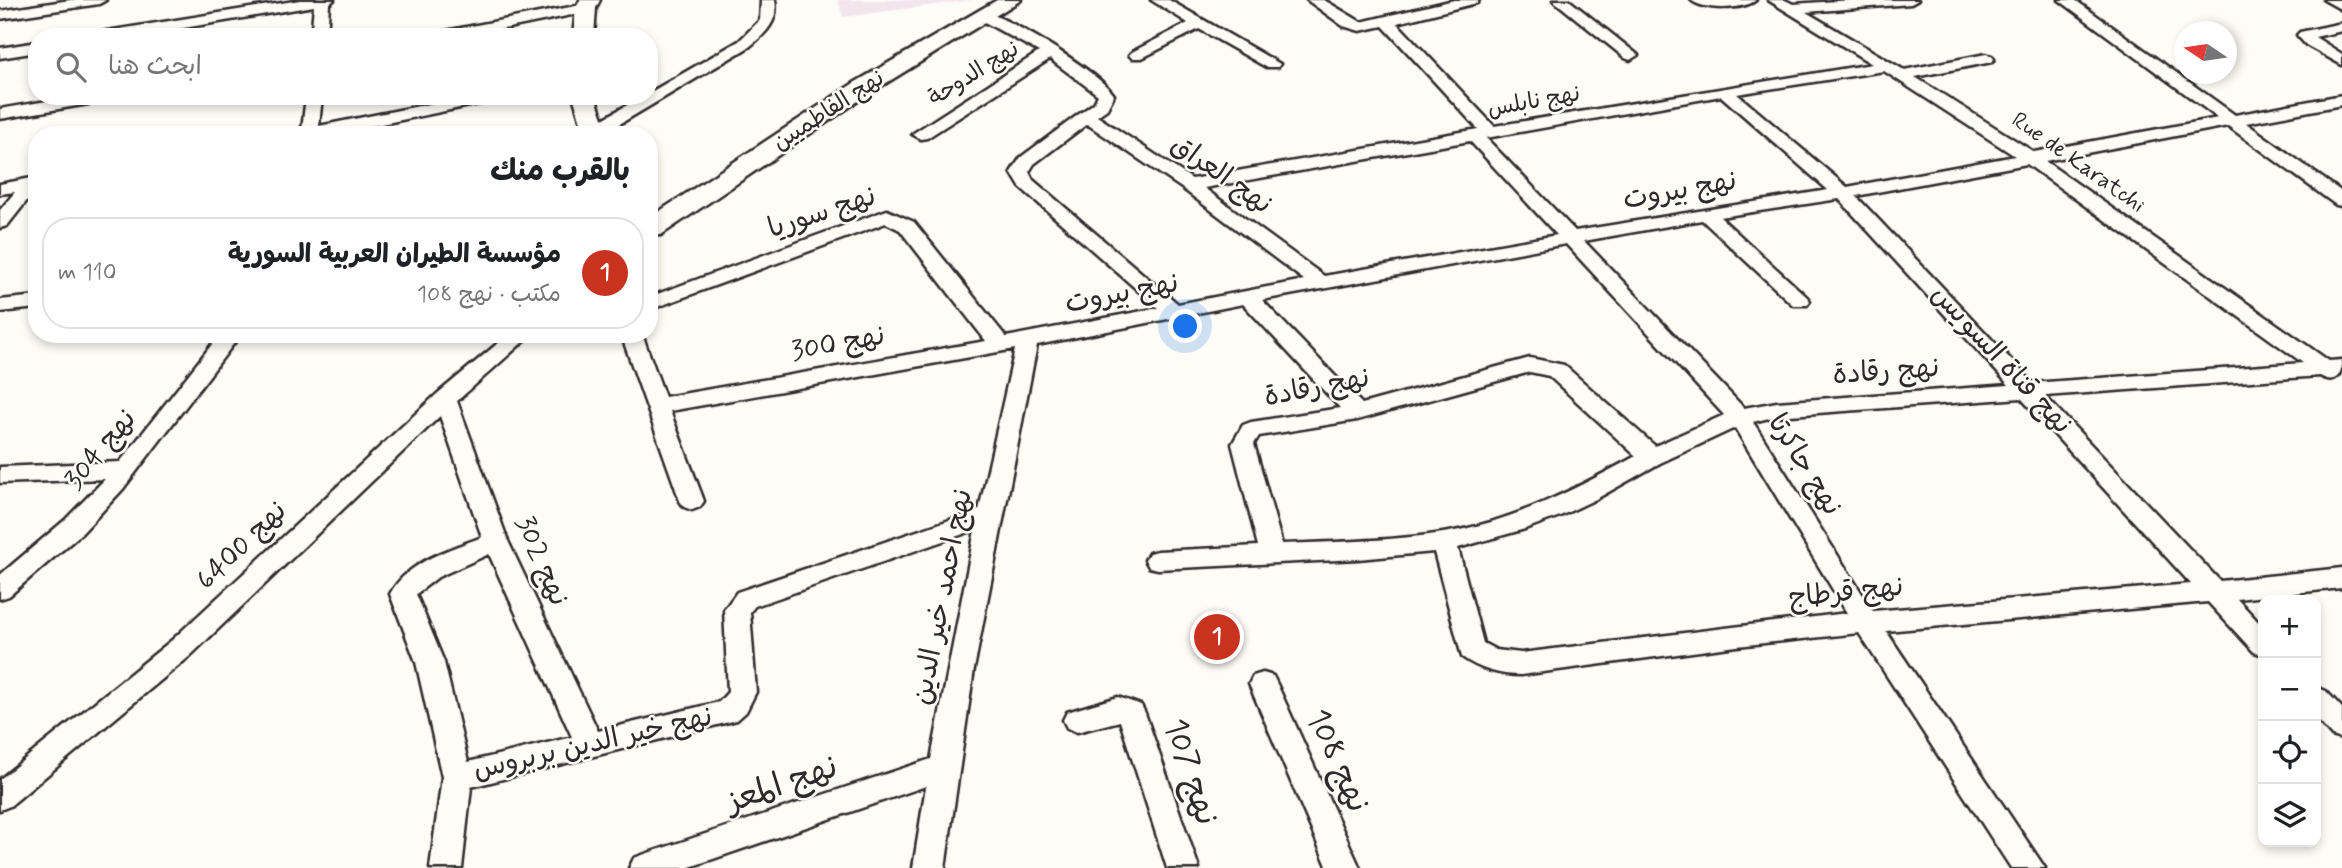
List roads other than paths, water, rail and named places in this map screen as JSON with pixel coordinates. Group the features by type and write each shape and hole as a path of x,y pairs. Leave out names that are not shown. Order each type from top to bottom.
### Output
{"street":[{"path":"0,15 99,0"},
{"path":"155,28 324,0 320,28"},
{"path":"658,96 744,44 763,28 769,18 768,0"},
{"name":"نهج الفاطميين","path":"658,223 862,88 1011,0"},
{"path":"1158,0 1272,64"},
{"path":"1314,0 1348,23 1360,27 1472,0"},
{"path":"1560,0 1629,55"},
{"path":"1698,0 1711,4 1749,0"},
{"path":"1783,4 1911,0"},
{"path":"2066,0 2342,201"},
{"path":"2331,0 2342,6"},
{"path":"480,28 588,4 584,28"},
{"name":"Rue de Karatchi","path":"1783,4 1894,71 2029,158 2337,372"},
{"path":"984,16 1050,52 1107,95 1101,106 1027,161 1020,172 1021,176 1175,312"},
{"name":"نهج جاكرتا","path":"1387,21 1569,238 1739,417 1866,622 2029,868"},
{"path":"1137,55 1197,24"},
{"path":"2342,27 2305,35 2311,42 2342,60"},
{"path":"0,53 28,48"},
{"name":"نهج الدوحة","path":"921,134 1050,52"},
{"name":"نهج نابلس","path":"1189,185 1724,91 1986,59"},
{"name":"نهج قناة السويس","path":"1724,91 1843,193 2031,391 2258,639"},
{"name":"نهج بيروت","path":"1027,340 1320,283 1706,214 1843,193 2342,100"},
{"path":"0,114 53,105"},
{"path":"308,126 312,105"},
{"path":"346,126 450,105"},
{"path":"587,105 594,126"},
{"path":"608,126 643,105"},
{"name":"نهج العراق","path":"1087,117 1189,185 1320,283"},
{"path":"0,189 28,183"},
{"path":"0,222 28,189"},
{"path":"1706,214 1800,301"},
{"name":"نهج سوريا","path":"658,301 887,216 908,226 1001,345"},
{"path":"1249,298 1357,413"},
{"path":"0,306 28,303"},
{"name":"نهج 300","path":"658,406 1027,340"},
{"name":"نهج احمد خير الدين","path":"929,868 943,768 990,516 1027,340"},
{"name":"نهج 304","path":"0,589 54,545 96,504 126,470 224,343"},
{"name":"نهج 6400","path":"0,797 181,648 444,399 511,343"},
{"path":"634,343 692,501"},
{"name":"نهج رقادة","path":"1272,553 1243,444 1251,430 1357,413 1517,367 1545,367 1556,370 1652,457"},
{"name":"نهج رقادة","path":"1158,559 1358,550 1444,542 1516,523 1551,510 1588,493 1652,457 1739,417 1777,409 2337,372"},
{"name":"نهج 302","path":"444,399 496,541 590,744"},
{"path":"0,475 126,470"},
{"name":"نهج خير الدين بربروس","path":"457,777 727,712 736,704 742,692 737,610 746,599 990,516"},
{"path":"446,868 457,777 430,662 403,594 405,587 418,576 496,541"},
{"name":"نهج قرطاج","path":"1444,542 1471,649 1483,659 1501,664 1521,664 1695,640 1866,622 2214,593 2342,578"},
{"name":"نهج 108","path":"1264,684 1344,868"},
{"path":"2321,704 2342,727"},
{"name":"نهج 107","path":"1077,720 1118,709 1131,713 1183,868"},
{"name":"نهج المعز","path":"645,868 943,768"}],"place":[{"name":"مؤسسة الطيران العربية السورية","path":"1217,637"}]}
